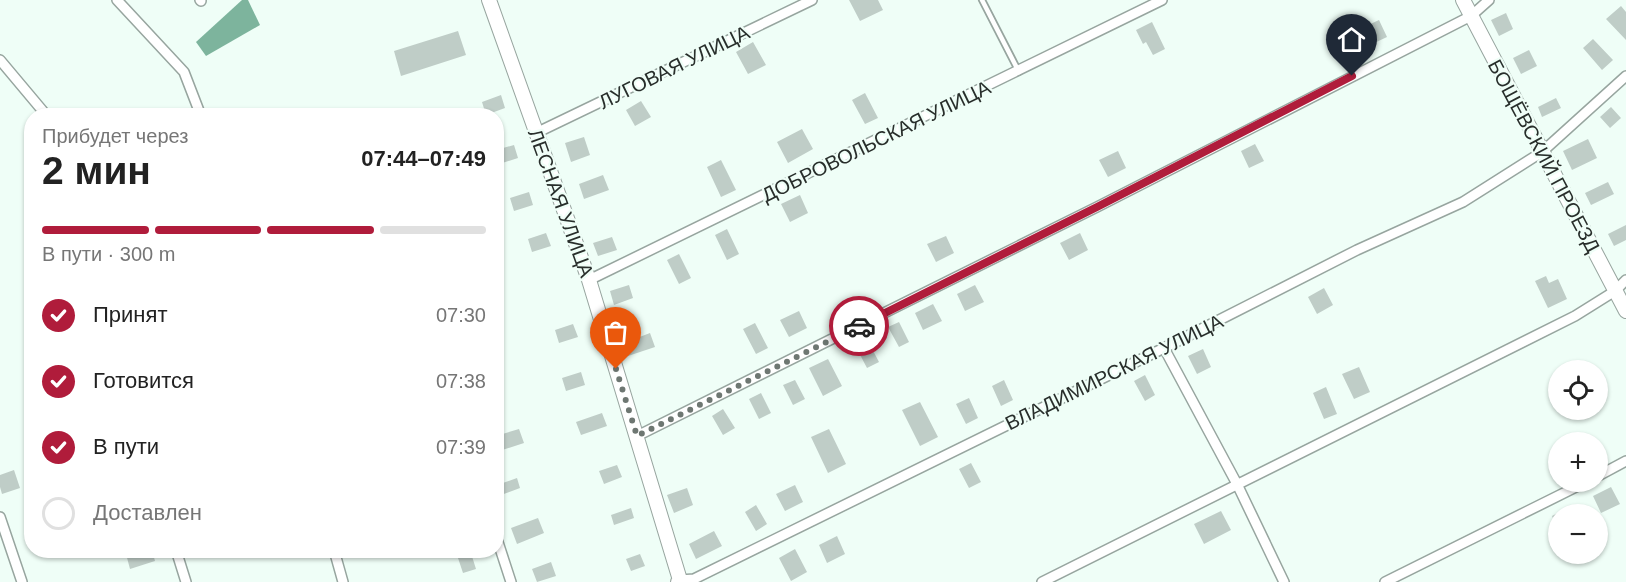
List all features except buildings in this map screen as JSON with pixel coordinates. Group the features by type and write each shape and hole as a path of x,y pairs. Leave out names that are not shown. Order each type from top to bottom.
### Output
{"street":[{"path":"117,0 184,72 198,108"},
{"name":"ЛЕСНАЯ УЛИЦА","path":"489,0 589,280 680,581"},
{"name":"ЛУГОВАЯ УЛИЦА","path":"536,133 812,0"},
{"name":"ДОБРОВОЛЬСКАЯ УЛИЦА","path":"589,280 1019,72 1162,0"},
{"name":"БОЩЁВСКИЙ ПРОЕЗД","path":"1463,0 1626,311"},
{"path":"637,436 1087,213 1471,16 1489,0"},
{"path":"0,60 40,108"},
{"name":"ВЛАДИМИРСКАЯ УЛИЦА","path":"680,581 694,579 1164,348 1357,250 1463,202 1542,152 1626,76"},
{"path":"1042,582 1575,316 1615,291 1626,280"},
{"path":"1164,348 1237,484 1284,582"},
{"path":"1608,471 1626,461"},
{"path":"1385,582 1566,492"},
{"path":"0,517 22,582"},
{"path":"178,558 186,582"},
{"path":"336,558 343,582"},
{"path":"503,558 511,582"}],"lane":[{"path":"982,0 1019,72"}],"shaded area":[{"path":"242,0 248,0 260,25 206,56 196,42"}],"way so far":[{"path":"616,369 637,436 859,326"}],"route":[{"path":"859,326 1352,76"}]}
